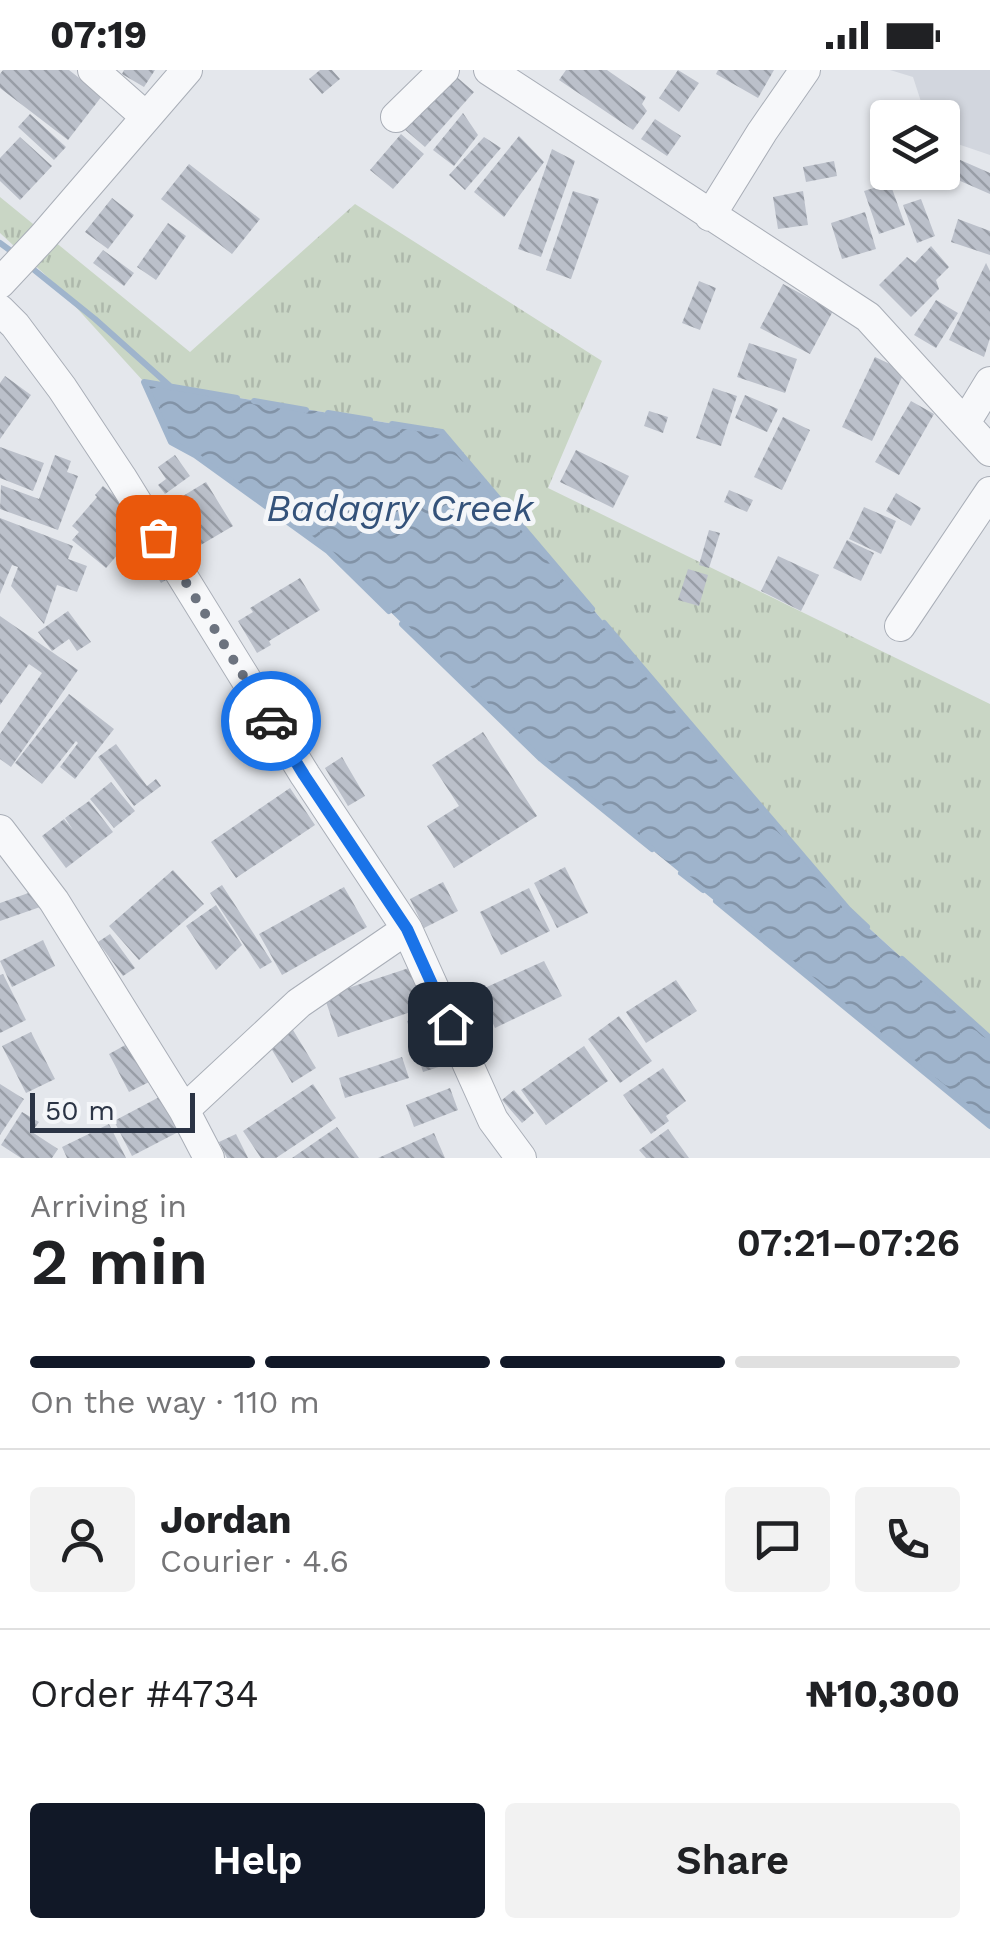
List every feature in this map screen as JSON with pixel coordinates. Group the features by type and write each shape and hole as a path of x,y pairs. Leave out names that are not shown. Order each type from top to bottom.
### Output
{"street":[{"path":"93,70 145,116"},
{"path":"186,70 0,291 15,325 121,477 304,775 407,929 493,1120 521,1158"},
{"path":"396,118 444,70"},
{"path":"488,70 868,318 990,451"},
{"path":"710,216 806,70"},
{"path":"965,423 990,382"},
{"path":"900,626 990,492"},
{"path":"0,830 54,902 184,1110 209,1158"},
{"path":"184,1110 299,1002 407,929"}],"shaded area":[{"path":"890,70 990,70 990,155 960,145 960,100 920,100 913,77"}],"green space":[{"path":"0,197 190,352 355,204 602,361 548,488 990,704 990,1038 848,909 442,432 144,382 54,283 0,233"}],"water":[{"name":"Badagry Creek","path":"144,382 442,432 848,909 990,1038 990,1126 541,759 328,551 195,455 171,442"}],"building":[{"path":"3,70 69,70 102,96 68,140 0,88"},
{"path":"124,70 155,70 144,87 122,74"},
{"path":"320,70 332,70 340,79 322,94 309,79"},
{"path":"566,70 607,70 646,97 642,104 647,111 633,130 559,80"},
{"path":"678,70 699,83 679,112 659,98"},
{"path":"718,70 774,70 758,98 716,74"},
{"path":"452,73 474,92 425,147 403,128"},
{"path":"463,113 478,135 454,166 433,150"},
{"path":"30,114 66,147 54,160 18,127"},
{"path":"655,119 681,136 667,156 641,139"},
{"path":"401,134 424,154 393,189 370,170"},
{"path":"519,136 544,162 504,217 474,192"},
{"path":"20,137 52,166 20,200 0,181 0,158"},
{"path":"484,137 501,148 465,190 449,175"},
{"path":"552,149 575,161 541,257 518,249"},
{"path":"960,160 990,173 990,194 960,181"},
{"path":"834,161 837,176 806,182 803,167"},
{"path":"189,164 260,219 232,254 161,199"},
{"path":"892,190 905,225 879,234 864,191"},
{"path":"573,191 599,199 571,279 546,270"},
{"path":"803,191 808,225 778,229 773,197"},
{"path":"112,198 134,215 108,249 85,232"},
{"path":"921,199 935,236 917,243 903,205"},
{"path":"865,212 876,249 842,259 831,223"},
{"path":"958,219 990,231 990,255 951,242"},
{"path":"168,223 186,236 156,280 137,267"},
{"path":"931,246 949,267 936,280 939,289 911,317 879,285 907,257 915,263"},
{"path":"103,250 134,273 124,286 93,263"},
{"path":"986,263 990,271 990,338 984,357 949,340"},
{"path":"699,281 716,288 700,330 682,323"},
{"path":"783,284 833,311 810,354 760,328"},
{"path":"936,300 958,313 936,348 914,335"},
{"path":"749,343 797,359 785,393 737,377"},
{"path":"875,357 905,371 872,441 842,427"},
{"path":"5,376 31,395 0,439 0,383"},
{"path":"713,388 737,396 721,446 696,438"},
{"path":"745,395 778,409 767,432 735,418"},
{"path":"911,401 934,414 899,475 875,462"},
{"path":"649,411 668,417 663,433 644,426"},
{"path":"783,417 810,430 782,490 754,477"},
{"path":"0,447 44,463 33,491 0,478"},
{"path":"576,450 629,476 613,508 560,482"},
{"path":"55,455 71,461 67,472 78,476 58,530 0,509 1,485 39,499"},
{"path":"175,455 190,476 165,494 158,485 166,479 158,467"},
{"path":"206,482 233,526 199,546 173,502"},
{"path":"103,486 146,522 106,568 72,540 79,532 72,526"},
{"path":"729,490 753,500 747,512 724,502"},
{"path":"896,493 921,508 911,526 886,511"},
{"path":"864,507 896,521 881,554 849,539"},
{"path":"0,518 73,546 68,559 87,566 77,592 57,585 44,624 11,586 18,567 12,565 0,594"},
{"path":"709,530 720,533 709,568 699,565"},
{"path":"847,540 874,553 861,581 833,568"},
{"path":"156,541 176,574 161,583 141,550"},
{"path":"778,556 819,575 801,611 761,591"},
{"path":"688,569 708,575 699,606 678,600"},
{"path":"300,578 320,610 269,641 271,645 257,653 238,621 253,612 250,608"},
{"path":"68,611 91,642 77,651 69,639 52,651 38,632"},
{"path":"0,616 78,670 11,767 0,759 0,734 42,673 29,664 0,705"},
{"path":"69,694 114,729 75,779 60,767 76,741 42,784 15,763"},
{"path":"483,732 537,816 454,868 427,826 459,806 432,765"},
{"path":"116,744 147,786 156,779 161,786 134,806 98,757"},
{"path":"342,757 365,796 348,806 325,768"},
{"path":"111,782 135,811 114,828 90,799"},
{"path":"290,788 315,825 236,878 211,842"},
{"path":"89,801 113,832 66,868 42,836 64,819 73,830 65,818"},
{"path":"565,867 588,913 557,928 534,883"},
{"path":"173,870 204,904 139,960 109,926"},
{"path":"443,882 458,911 424,928 410,899"},
{"path":"222,885 272,962 260,969 210,893"},
{"path":"344,887 367,927 282,975 259,934"},
{"path":"529,888 550,931 501,955 480,912"},
{"path":"37,890 43,906 0,921 0,903"},
{"path":"216,905 242,945 216,970 186,926"},
{"path":"110,934 135,968 123,976 98,942"},
{"path":"43,940 55,966 12,987 0,961"},
{"path":"544,961 562,996 495,1028 478,991"},
{"path":"415,966 428,1006 338,1037 324,996"},
{"path":"3,974 26,1020 0,1033 0,975"},
{"path":"676,980 697,1011 646,1043 626,1012"},
{"path":"438,1012 454,1062 423,1072 407,1021"},
{"path":"619,1016 652,1061 620,1083 588,1039"},
{"path":"290,1025 316,1068 292,1083 266,1040"},
{"path":"31,1032 55,1079 26,1093 2,1046"},
{"path":"129,1043 149,1082 129,1092 109,1054"},
{"path":"584,1046 608,1081 546,1125 521,1090"},
{"path":"402,1057 409,1078 345,1098 339,1078"},
{"path":"663,1068 686,1101 651,1134 623,1095"},
{"path":"0,1084 24,1099 0,1135"},
{"path":"313,1084 336,1118 276,1158 261,1158 243,1131"},
{"path":"450,1088 458,1110 414,1127 406,1105"},
{"path":"514,1090 534,1113 522,1123 502,1100"},
{"path":"165,1094 184,1129 132,1156 114,1121"},
{"path":"22,1112 39,1122 32,1132 58,1149 52,1158 21,1158 1,1145"},
{"path":"109,1124 126,1158 67,1158 62,1147"},
{"path":"337,1127 359,1158 292,1158"},
{"path":"668,1129 689,1158 646,1158 639,1150"},
{"path":"434,1133 445,1158 378,1158"},
{"path":"236,1134 248,1158 227,1158 219,1142"}],"waterway":[{"path":"0,243 15,254"},
{"path":"28,265 171,387"},
{"path":"237,398 144,382 171,442 195,455 328,551 389,611"},
{"path":"254,401 306,410"},
{"path":"328,413 370,420"},
{"path":"392,424 442,432 592,609"},
{"path":"604,623 867,927"},
{"path":"402,624 541,759 652,849"},
{"path":"681,873 703,890"},
{"path":"716,901 990,1126"},
{"path":"902,959 990,1038"}],"way so far":[{"path":"158,537 271,721"}],"route":[{"path":"271,721 407,929 450,1024"}]}
